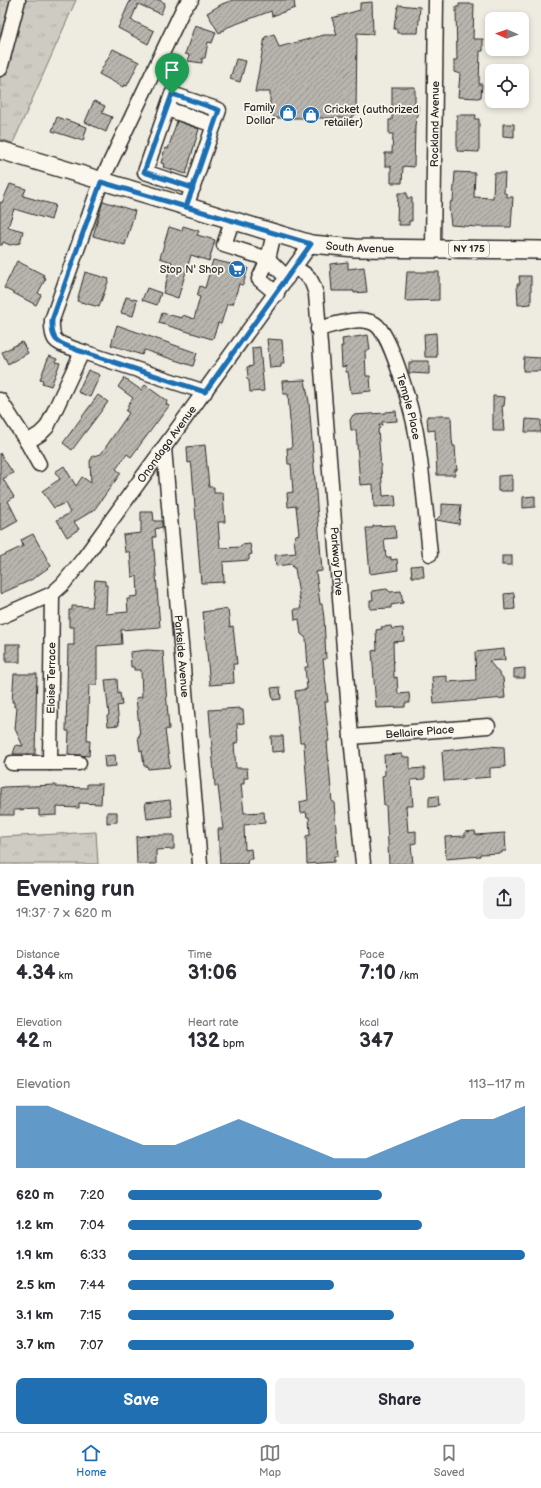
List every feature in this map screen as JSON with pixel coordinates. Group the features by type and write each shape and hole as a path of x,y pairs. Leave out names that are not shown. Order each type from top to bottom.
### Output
{"main road":[{"name":"South Avenue","path":"0,150 101,182 311,244 354,248 541,250"}],"street":[{"path":"0,69 18,0"},
{"path":"191,0 184,6 101,182 52,320 51,334 56,341 82,352 205,392"},
{"name":"Rockland Avenue","path":"433,248 436,0"},
{"path":"186,207 193,188 219,110 172,94 144,172 193,188"},
{"path":"232,221 224,245 268,259"},
{"path":"274,234 268,259 259,279 276,294"},
{"name":"Onondaga Avenue","path":"0,617 52,594 63,584 84,558 311,244"},
{"name":"Parkway Drive","path":"268,259 291,273 308,275 312,280 316,294 351,737 363,864"},
{"name":"Temple Place","path":"318,329 363,321 377,325 385,335 394,355 417,438 430,554"},
{"path":"27,442 40,434 46,427 82,352"},
{"path":"0,400 27,442 39,464"},
{"name":"Parkside Avenue","path":"164,448 200,864"},
{"name":"Eloise Terrace","path":"50,763 52,594"},
{"name":"Bellaire Place","path":"351,737 488,726"},
{"path":"12,763 79,763"}],"green space":[{"path":"0,0 76,0 13,143 0,139"},
{"path":"96,832 98,864 0,864 0,837"}],"building":[{"path":"128,0 159,0 165,3 161,14 138,4 131,20 154,31 148,44 118,28 130,1"},
{"path":"233,0 294,0 295,8 272,16 271,11 228,27 219,33 207,13 222,4"},
{"path":"372,2 373,34 357,33 356,114 351,118 275,118 270,112 270,92 255,92 265,37 274,34 279,47 324,35 337,35 332,18 360,10 360,3"},
{"path":"459,4 474,4 473,39 483,39 483,51 480,51 479,84 482,84 481,97 478,98 458,97 460,74 454,72 454,60 457,60 456,7 459,7"},
{"path":"398,5 420,7 418,33 397,33 397,29 394,29"},
{"path":"195,25 216,32 212,43 208,42 205,58 202,58 202,63 188,61 189,55 185,54"},
{"path":"113,49 139,62 127,86 124,85 123,87 99,74"},
{"path":"236,59 246,61 240,82 230,79"},
{"path":"392,87 415,87 415,104 418,105 418,117 416,117 415,126 414,167 403,166 402,183 391,183 391,166 385,166 385,153 392,153 393,134 389,134 389,120 392,120"},
{"path":"94,101 105,106 102,113 112,117 106,132 85,122"},
{"path":"457,115 476,115 475,119 479,119 479,152 457,151"},
{"path":"57,117 87,127 83,141 52,131"},
{"path":"177,121 199,129 186,174 163,167 164,164 161,163 165,148 168,149"},
{"path":"503,124 514,124 514,137 503,136"},
{"path":"455,172 475,173 474,197 493,198 494,173 505,173 504,193 507,194 507,197 513,197 511,227 451,225 449,208 451,201 453,201"},
{"path":"10,184 26,189 23,196 55,205 51,220 14,209 8,227 23,231 20,243 10,245 3,242 2,245 0,245 0,202 2,203"},
{"path":"398,193 407,193 407,198 412,198 412,221 409,221 409,225 399,225 399,221 397,221"},
{"path":"103,201 135,211 125,245 93,236"},
{"path":"183,226 199,231 197,235 215,240 209,261 191,255 178,298 163,293 172,262 160,258 169,227 182,231"},
{"path":"213,260 248,268 243,285 239,284 233,304 227,304 221,324 218,323 213,338 212,339 159,323 162,313 182,318 183,315 194,319 200,297 197,296 200,286 205,288"},
{"path":"17,261 44,275 43,277 46,278 38,293 41,295 36,305 4,288"},
{"path":"348,262 348,269 364,267 367,292 354,293 354,291 332,291 330,264"},
{"path":"85,272 109,279 99,307 77,301"},
{"path":"407,272 439,272 439,300 405,301"},
{"path":"519,276 531,276 531,304 518,305 517,284 520,284"},
{"path":"147,288 161,293 157,305 142,300"},
{"path":"126,297 137,300 133,316 121,313"},
{"path":"117,325 197,353 193,366 144,350 142,355 111,345"},
{"path":"436,333 437,357 425,357 424,334"},
{"path":"368,335 370,350 365,351 366,376 370,376 371,391 351,393 346,366 342,367 342,339"},
{"path":"267,339 282,340 284,364 281,364 281,367 270,368"},
{"path":"22,342 28,353 8,364 2,352"},
{"path":"260,347 264,391 250,392 249,381 246,378 248,376 247,367 253,366 252,348"},
{"path":"49,356 57,359 56,362 60,363 51,386 42,383 43,380 40,379"},
{"path":"524,357 541,358 541,371 523,371"},
{"path":"412,361 429,361 429,374 409,373 409,363 412,363"},
{"path":"88,370 100,375 90,397 78,392"},
{"path":"124,378 141,390 145,385 167,401 166,404 169,406 131,457 127,454 116,469 121,473 94,510 74,522 79,529 67,537 57,520 70,513 65,503 54,508 42,491 60,479 55,472 64,466 76,486 82,477 91,483 90,461 93,456 101,454 129,413 126,411 129,407 127,406 133,398 118,387"},
{"path":"305,380 309,402 322,571 316,572 320,604 322,604 324,618 326,659 323,659 328,702 325,702 329,741 327,742 332,802 334,802 338,856 334,856 334,862 307,864 306,836 310,835 309,817 307,817 306,812 301,813 300,802 308,800 304,742 300,742 295,691 307,689 305,667 308,667 306,638 301,634 299,619 295,620 294,609 301,609 295,568 293,568 292,564 276,566 275,555 296,553 294,540 296,535 299,534 296,506 288,507 287,493 293,492 291,464 288,464 287,448 292,448 288,394 283,394 282,381"},
{"path":"98,395 108,402 72,450 63,443"},
{"path":"493,396 505,397 504,406 502,406 504,431 493,431"},
{"path":"396,411 397,421 382,422 382,425 379,425 380,428 378,429 383,496 395,495 396,506 374,507 373,484 360,485 356,430 351,430 350,420 353,415"},
{"path":"427,416 451,416 452,440 453,446 455,446 457,470 455,470 455,475 437,475 435,430 428,431"},
{"path":"526,419 541,420 541,432 525,432"},
{"path":"205,445 209,487 214,487 214,493 223,493 225,522 218,522 220,548 241,547 241,545 250,544 252,554 249,555 249,560 223,562 224,582 201,583 192,469 191,462 188,463 187,447"},
{"path":"0,453 13,473 3,479 14,497 8,501 18,521 0,531"},
{"path":"512,475 512,491 498,491 498,476"},
{"path":"535,496 535,507 523,508 523,497"},
{"path":"442,504 461,505 459,524 436,520 442,514"},
{"path":"141,512 153,512 154,521 162,521 162,527 155,529 156,537 153,537 160,627 121,630 122,644 97,646 97,685 89,685 87,741 90,741 89,756 68,754 69,731 66,731 68,645 74,645 74,627 69,627 69,610 72,610 72,606 92,607 95,580 105,581 105,585 107,585 106,614 128,612 127,599 138,596 137,576 132,577 130,552 125,552 123,535 141,533"},
{"path":"395,525 396,538 384,539 386,557 391,557 391,560 397,559 398,570 370,574 366,528 373,528 373,526"},
{"path":"33,534 51,566 31,580 0,594 0,557 23,546 21,540"},
{"path":"502,556 512,556 512,565 502,565"},
{"path":"423,565 424,577 412,577 411,566"},
{"path":"387,589 390,592 401,591 403,603 391,605 391,608 370,609 370,600 373,600 372,591"},
{"path":"514,593 515,609 505,610 504,594"},
{"path":"223,609 228,610 230,627 233,626 237,664 233,664 234,683 210,685 203,612"},
{"path":"391,626 392,629 403,628 404,641 393,642 394,678 397,677 398,694 409,693 410,703 405,703 405,707 376,708 372,651 377,650 376,630 382,629 381,627"},
{"path":"6,644 20,644 20,662 6,662"},
{"path":"504,649 505,660 489,661 503,678 505,698 434,704 432,677 447,676 447,682 476,680 475,652"},
{"path":"147,650 163,651 169,729 165,730 170,767 148,769 147,766 144,766 142,750 140,751 136,698 142,697 141,670 134,670 134,667 131,667 130,652"},
{"path":"525,668 525,678 514,678 514,669"},
{"path":"14,674 37,674 35,754 13,754 16,745 23,746 15,729 17,707 14,707 14,702 12,702"},
{"path":"117,679 118,694 120,693 122,705 117,706 119,725 108,726 107,716 109,715 105,680"},
{"path":"280,687 281,699 273,700 271,688"},
{"path":"240,708 240,710 243,710 244,723 237,724 238,742 234,744 236,768 247,768 248,778 244,778 244,784 241,784 244,813 264,812 265,823 244,825 245,850 251,849 252,859 248,859 247,864 220,864 218,829 223,829 218,786 215,786 209,710"},
{"path":"271,736 283,736 284,751 272,752"},
{"path":"488,746 504,747 505,767 490,768 490,777 444,781 443,751"},
{"path":"402,754 402,757 410,757 410,769 425,768 425,779 411,780 413,806 406,806 408,832 416,831 416,843 411,844 413,864 389,864 386,805 384,805 382,776 385,775 384,755"},
{"path":"115,755 116,766 105,767 104,756"},
{"path":"87,784 102,784 101,804 79,803 79,808 57,807 57,815 39,816 39,809 14,810 14,815 0,815 0,788 56,785 56,787 87,788"},
{"path":"438,796 439,806 429,807 429,797"},
{"path":"170,800 172,816 147,819 145,803"},
{"path":"107,812 117,812 117,822 107,823"},
{"path":"475,831 476,835 505,833 506,851 502,851 502,853 480,854 480,856 446,859 445,837 465,836 465,832"},
{"path":"174,835 174,849 156,850 156,864 137,864 136,837"}],"place":[{"name":"Family Dollar","path":"288,113"},
{"name":"Cricket (authorized retailer)","path":"311,115"},
{"name":"Stop N' Shop","path":"237,269"}],"route":[{"path":"172,94 144,172 193,188 186,207 101,182 52,320 51,334 56,341 77,350 205,392 311,244 186,207 193,188 219,110 172,94"}]}
